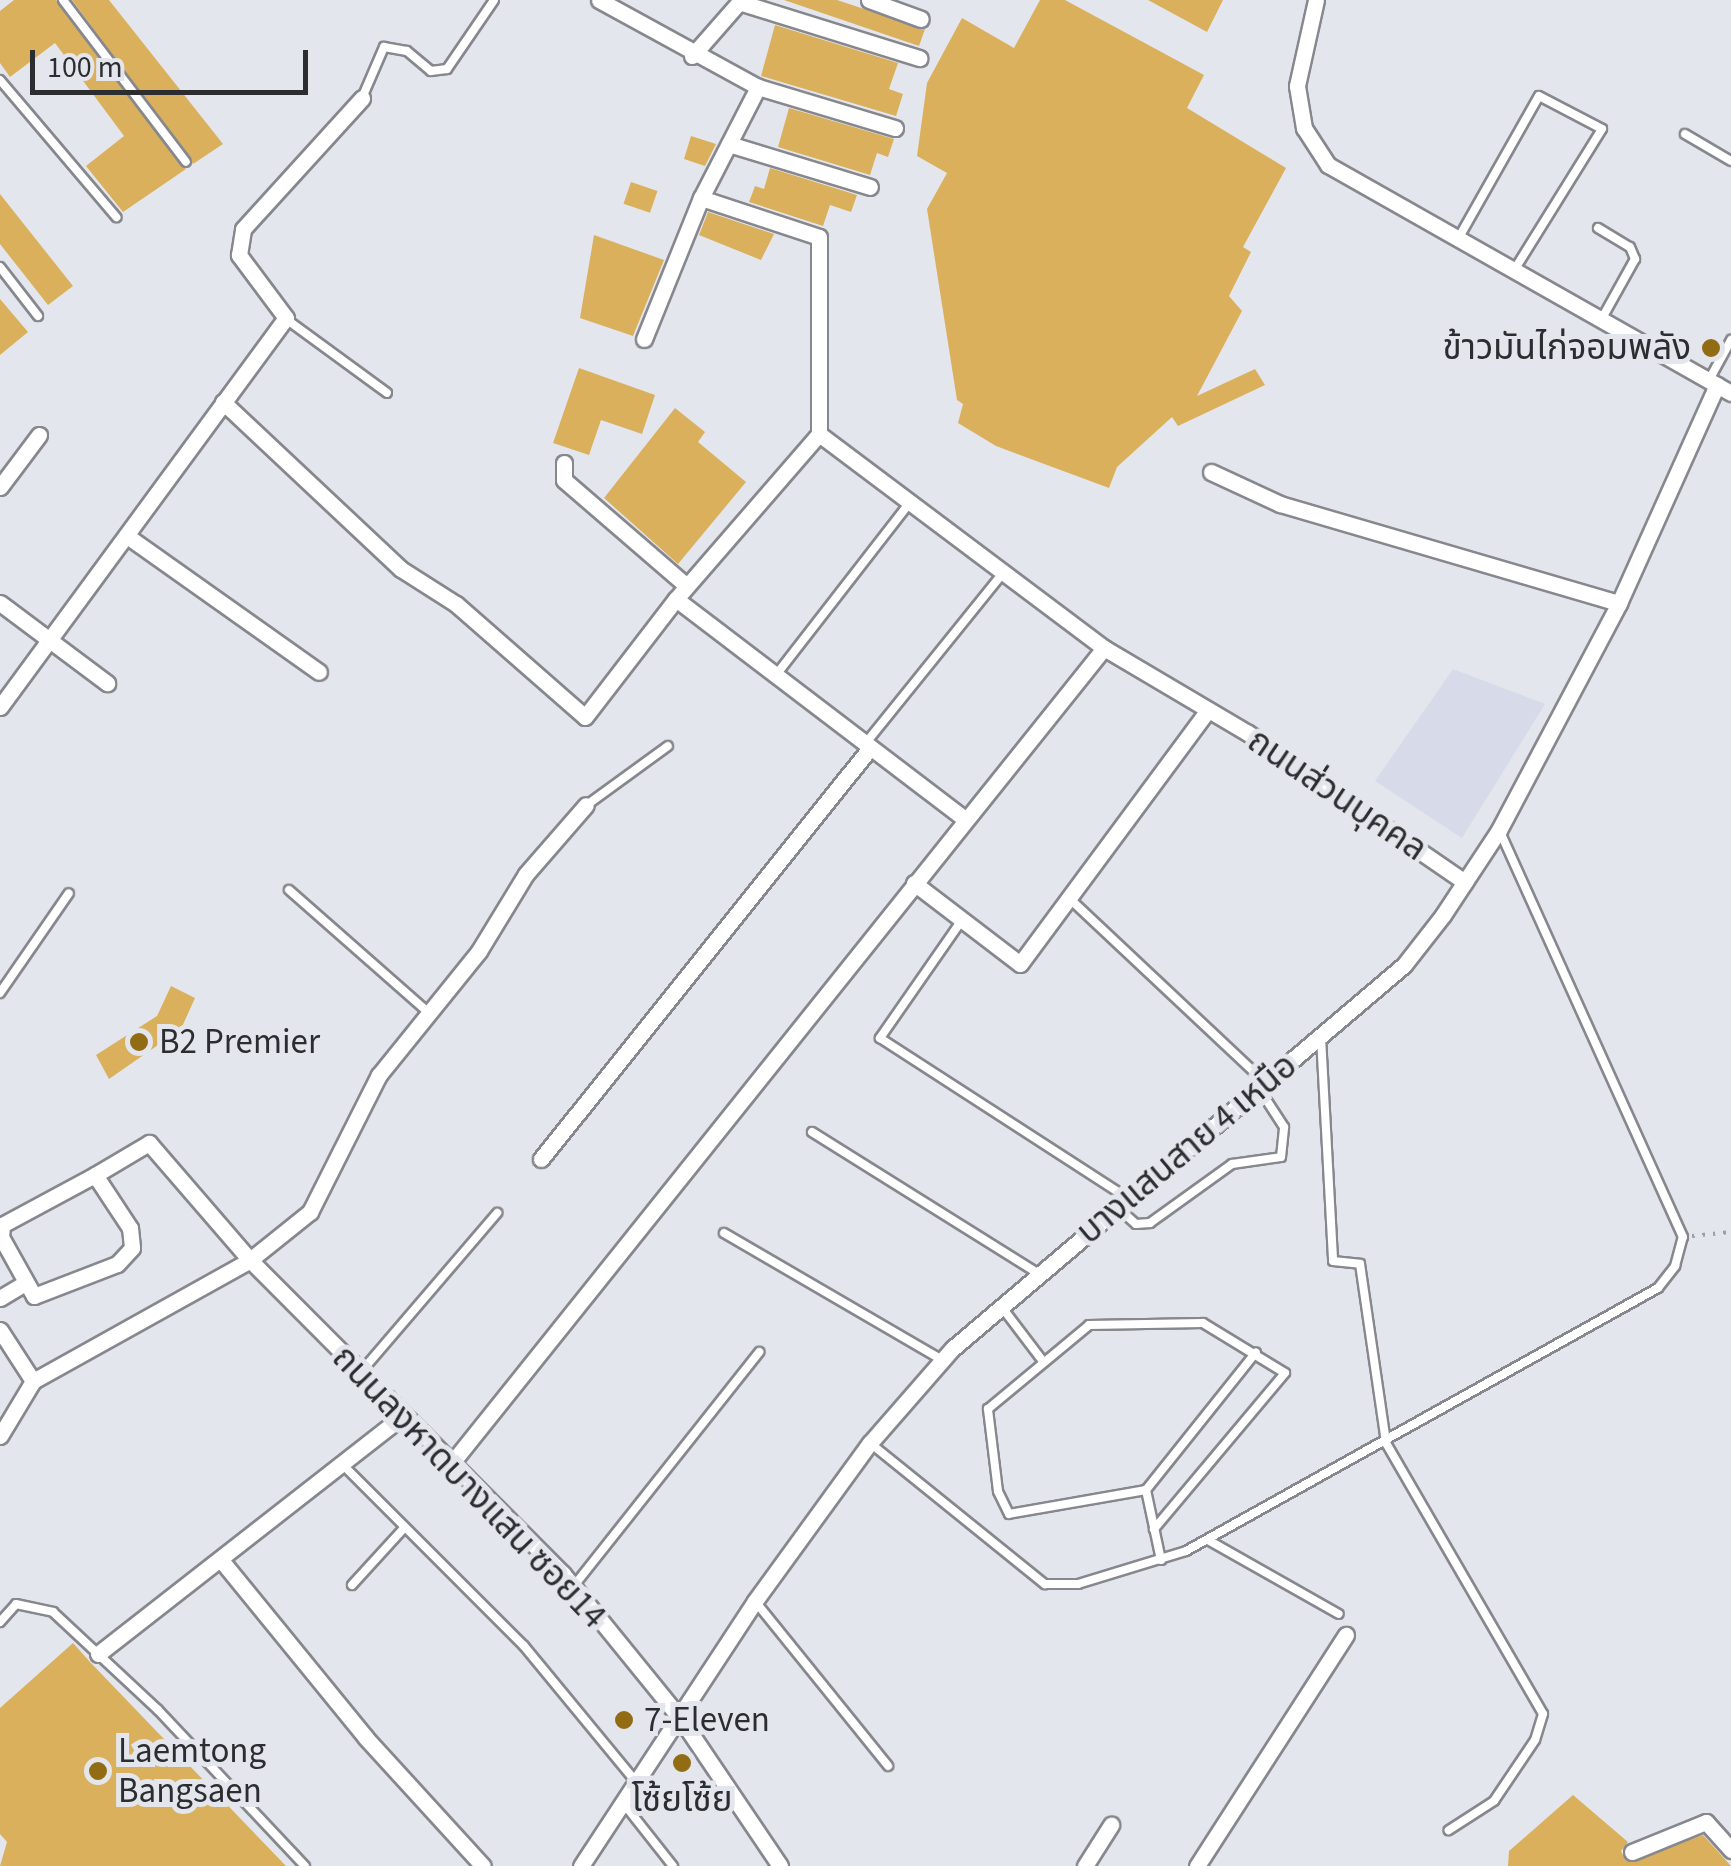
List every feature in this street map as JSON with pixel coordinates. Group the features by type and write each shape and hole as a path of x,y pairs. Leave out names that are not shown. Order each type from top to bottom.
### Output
{"street":[{"path":"599,0 692,56 758,87 895,128"},
{"path":"869,0 922,19"},
{"path":"1316,0 1297,86 1304,128 1328,165 1719,386"},
{"path":"692,56 740,1 919,58"},
{"path":"644,339 701,198 732,145 758,87"},
{"path":"0,706 286,318 239,255 244,229 362,98"},
{"path":"732,145 870,187"},
{"path":"223,402 402,569 456,604 585,717 682,592 819,434 820,236 701,198"},
{"name":"บางแสนสาย 4 เหนือ","path":"585,1865 755,1601 870,1443 942,1360 1122,1202 1264,1087 1404,965 1499,830 1620,602 1719,386"},
{"name":"ถนนส่วนบุคคล","path":"819,434 1104,648 1208,710 1465,882"},
{"path":"0,487 39,435"},
{"path":"564,463 564,480 682,592 776,675 966,819"},
{"path":"1211,472 1280,504 1620,602"},
{"path":"127,536 319,672"},
{"path":"0,603 107,683"},
{"path":"451,1464 1104,648"},
{"path":"914,883 1020,964 1208,710"},
{"path":"542,1160 868,746"},
{"path":"0,1436 33,1381 250,1260 310,1212 379,1075 431,1014 526,874 586,805"},
{"name":"ถนนลงหาดบางแสน ซอย14","path":"94,1175 150,1143 250,1260 574,1587 681,1719 780,1866"},
{"path":"94,1175 130,1228 132,1248 118,1264 74,1285 34,1296 25,1283 1,1237 2,1225 94,1175"},
{"path":"0,1298 25,1283"},
{"path":"0,1330 33,1381"},
{"path":"98,1654 402,1416"},
{"path":"221,1560 366,1738 484,1866"},
{"path":"1197,1866 1346,1635"},
{"path":"1632,1852 1706,1822 1731,1850"},
{"path":"1085,1866 1111,1824"}],"lane":[{"path":"62,0 186,162"},
{"path":"362,98 384,46 407,51 431,71 447,69 494,0"},
{"path":"0,80 116,217"},
{"path":"1458,238 1539,96 1602,128 1514,270"},
{"path":"1684,134 1731,161"},
{"path":"1598,228 1630,247 1635,259 1601,320"},
{"path":"0,267 38,316"},
{"path":"286,318 387,393"},
{"path":"1719,386 1731,340"},
{"path":"776,675 910,502"},
{"path":"868,746 1005,570"},
{"path":"586,805 668,746"},
{"path":"870,1443 1045,1584 1078,1584 1160,1560 1208,1540 1658,1288 1675,1266 1683,1237 1499,830"},
{"path":"289,890 431,1014"},
{"path":"0,994 68,893"},
{"path":"962,920 880,1038 1122,1202 1136,1224 1150,1224 1232,1164 1281,1157 1284,1127 1264,1087 1069,898"},
{"path":"1322,1037 1333,1260 1360,1264 1386,1442 1543,1714 1535,1740 1494,1800 1449,1830"},
{"path":"812,1132 1039,1274"},
{"path":"360,1373 497,1214"},
{"path":"724,1233 942,1360"},
{"path":"1001,1306 1042,1360"},
{"path":"1154,1528 1284,1373 1256,1352 1203,1322 1089,1326 1042,1360 988,1408 998,1491 1009,1514 1146,1490 1256,1352"},
{"path":"574,1587 759,1352"},
{"path":"341,1463 524,1646 638,1784"},
{"path":"1146,1490 1160,1560"},
{"path":"352,1585 404,1528"},
{"path":"1208,1540 1339,1614"},
{"path":"755,1601 888,1766"},
{"path":"0,1622 16,1604 53,1612 305,1866"},
{"path":"624,1804 673,1866"}],"path":[{"path":"1683,1237 1731,1232"}],"shaded area":[{"path":"1453,669 1545,704 1462,838 1375,781"}],"building":[{"path":"14,0 56,0 186,169 123,212 86,166 124,136 55,43 10,77 0,63 0,11"},
{"path":"72,0 109,0 223,144 193,164"},
{"path":"784,0 837,0 925,29 919,46"},
{"path":"1040,0 1065,0 1204,75 1187,108 1286,168 1243,247 1251,252 1229,296 1242,311 1197,396 1255,369 1265,385 1178,426 1172,417 1117,467 1109,488 996,446 958,423 963,404 957,400 927,209 947,173 917,156 927,83 962,18 1014,48"},
{"path":"1148,0 1223,0 1207,32"},
{"path":"775,25 898,63 889,89 903,94 896,116 761,76"},
{"path":"789,108 894,139 888,157 877,153 870,175 778,147"},
{"path":"691,136 716,144 705,166 684,159"},
{"path":"770,168 857,195 851,212 830,205 823,226 749,202 755,186 764,189"},
{"path":"631,182 657,191 650,213 624,204"},
{"path":"0,194 73,286 48,305 0,244"},
{"path":"708,212 774,234 761,260 699,235"},
{"path":"594,235 664,260 633,336 580,318"},
{"path":"0,299 28,332 0,355"},
{"path":"579,368 655,395 642,434 601,420 589,455 553,443"},
{"path":"675,408 705,432 698,442 746,482 678,564 604,498"},
{"name":"B2 Premier","path":"171,986 195,998 181,1029 109,1079 96,1055 157,1016"},
{"name":"Laemtong Bangsaen","path":"73,1643 286,1866 0,1866 7,1842 0,1834 0,1708"},
{"path":"1573,1795 1628,1842 1621,1851 1626,1861 1703,1835 1731,1866 1508,1866 1509,1851"}],"place":[{"name":"ข้าวมันไก่จอมพลัง","path":"1711,348"},
{"name":"B2 Premier","path":"139,1042"},
{"name":"7-Eleven","path":"624,1720"},
{"name":"โซ้ยโซ้ย","path":"682,1763"},
{"name":"Laemtong Bangsaen","path":"98,1771"}]}
